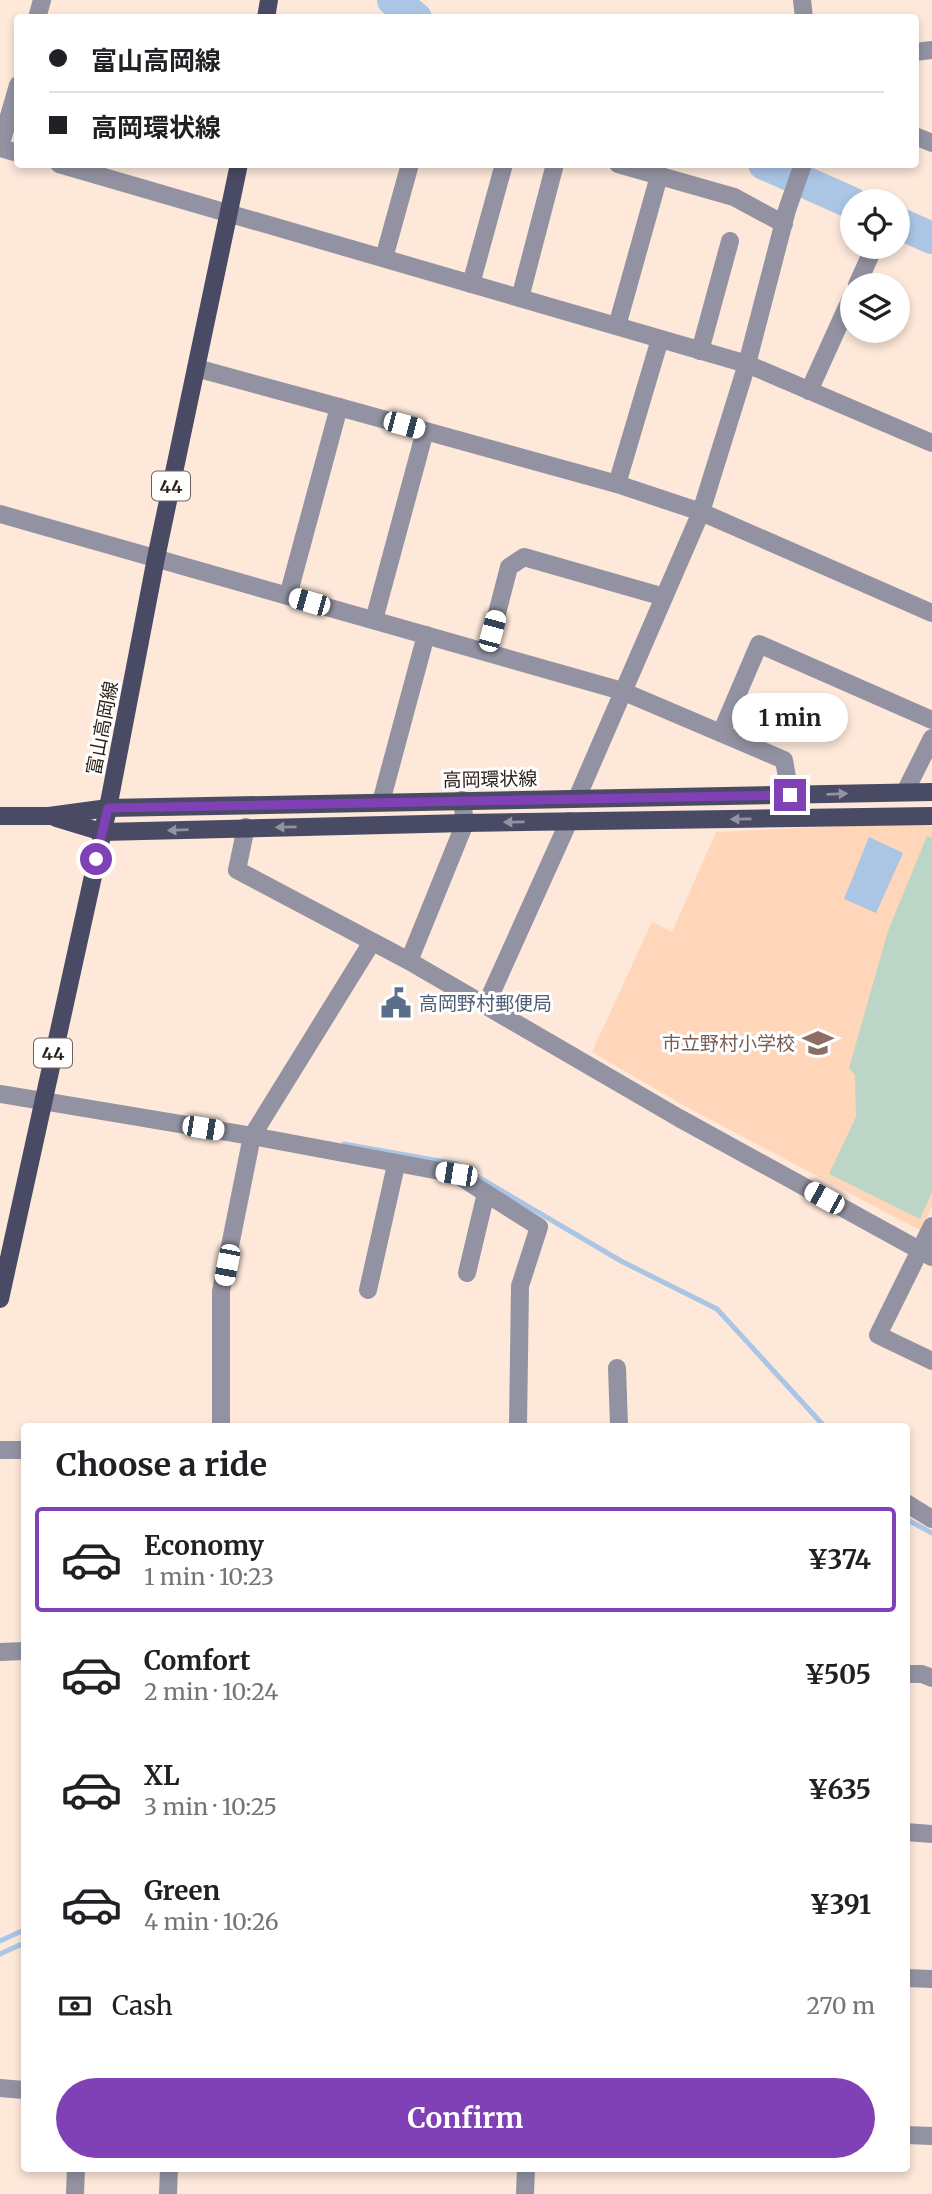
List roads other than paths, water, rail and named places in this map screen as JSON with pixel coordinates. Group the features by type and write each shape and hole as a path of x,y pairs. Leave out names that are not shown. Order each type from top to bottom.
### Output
{"main road":[{"name":"富山高岡線","path":"0,1299 108,808 156,558 238,168"},
{"name":"高岡環状線","path":"0,816 49,816 108,808 932,792"},
{"name":"高岡環状線","path":"49,816 102,832 246,827 932,816"}],"street":[{"path":"0,147 14,99"},
{"path":"73,168 747,365 932,443"},
{"path":"384,258 409,168"},
{"path":"471,284 503,168"},
{"path":"520,298 554,168"},
{"path":"632,168 734,197 785,217"},
{"path":"577,798 701,512 747,365 785,217 802,168"},
{"path":"617,326 659,176"},
{"path":"700,351 730,242"},
{"path":"810,391 840,323"},
{"path":"617,484 660,339"},
{"path":"196,368 617,484 701,512 932,612"},
{"path":"288,596 339,407"},
{"path":"374,620 425,431"},
{"path":"0,514 622,691 784,760 790,795"},
{"path":"486,652 509,567 524,557 664,597"},
{"path":"381,802 426,635"},
{"path":"721,733 759,644 932,720"},
{"path":"905,792 932,738"},
{"path":"409,961 465,823 462,800"},
{"path":"485,1005 569,821"},
{"path":"246,827 237,870 409,961 679,1118 926,1254"},
{"path":"221,1423 221,1291 255,1131 372,942"},
{"path":"0,1094 255,1131 396,1165 456,1174 486,1193 539,1227 520,1286 518,1423"},
{"path":"369,1290 396,1165"},
{"path":"467,1273 486,1193"},
{"path":"932,1226 926,1254 878,1335 932,1361"},
{"path":"617,1368 619,1423"},
{"path":"0,1450 21,1450"},
{"path":"910,1505 932,1519"},
{"path":"0,1652 21,1651"},
{"path":"910,1674 922,1674 932,1678"},
{"path":"910,1832 932,1834"},
{"path":"910,1978 932,1979"},
{"path":"0,2088 21,2090"},
{"path":"910,2135 932,2136"},
{"path":"75,2194 76,2172"},
{"path":"168,2194 169,2172"},
{"path":"525,2194 526,2172"}],"water":[{"path":"869,837 903,853 876,913 844,899"}],"waterway":[{"path":"393,0 411,14"},
{"path":"773,168 840,198"},
{"path":"910,228 932,238"},
{"path":"344,1144 456,1164 621,1261 717,1309 821,1423"},
{"path":"910,1521 932,1533"},
{"path":"0,1941 21,1931"},
{"path":"0,1954 21,1944"}],"place":[{"name":"高岡野村郵便局","path":"396,1003"},
{"name":"市立野村小学校","path":"818,1043"}]}
